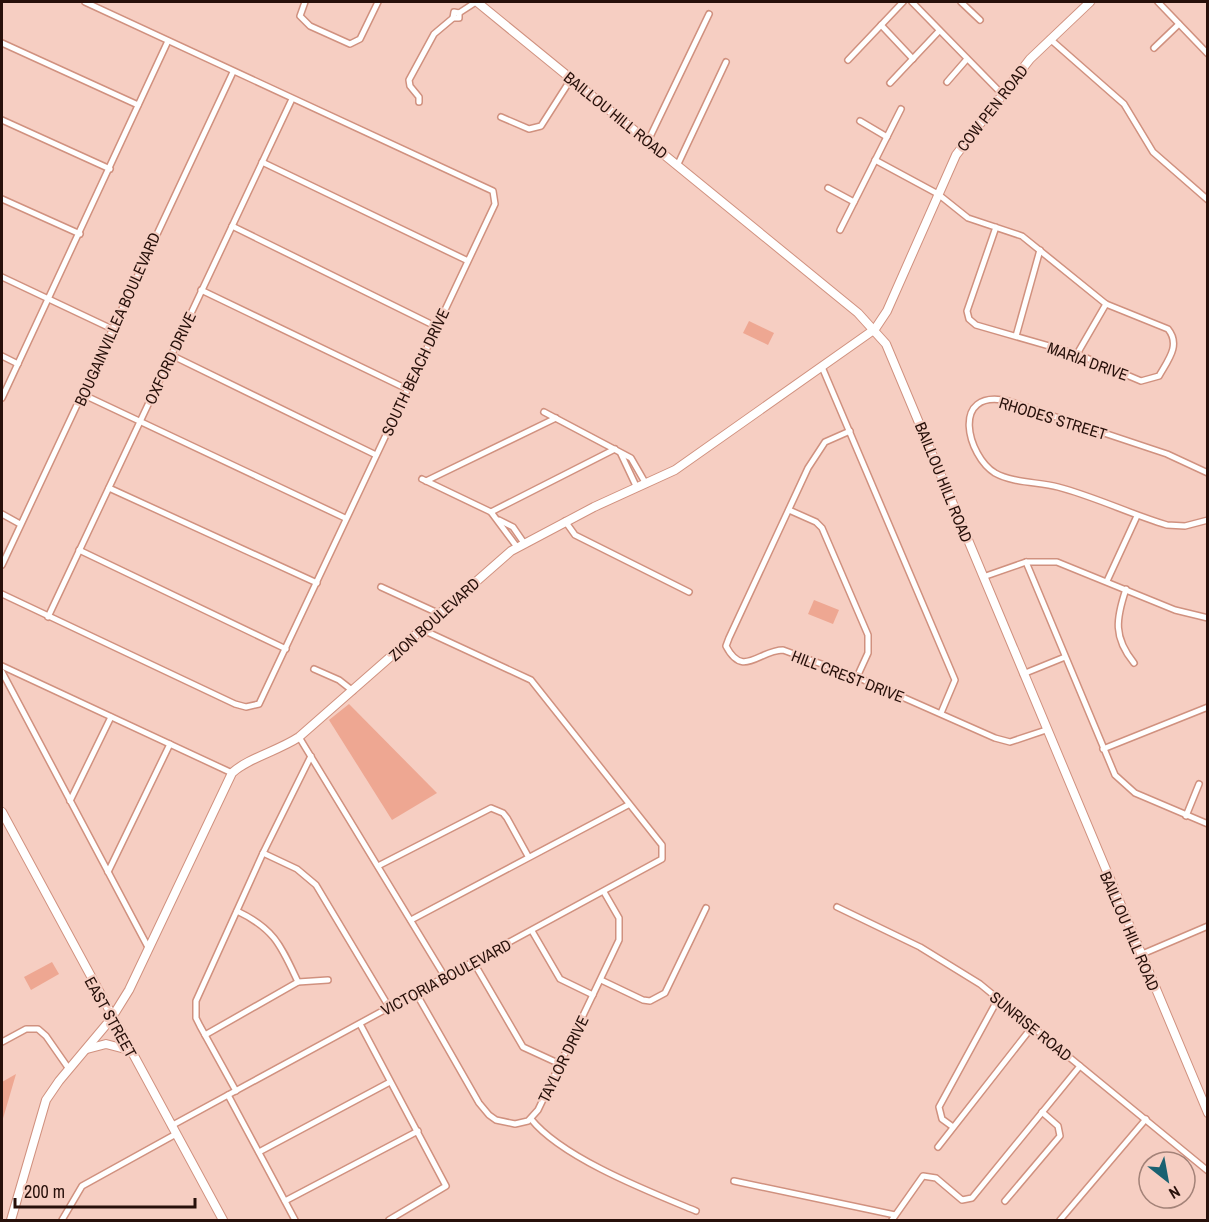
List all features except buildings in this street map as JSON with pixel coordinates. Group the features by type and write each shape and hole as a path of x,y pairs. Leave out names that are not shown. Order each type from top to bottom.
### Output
{"main road":[{"name":"BAILLOU HILL ROAD","path":"477,2 875,329 894,359 982,577 1208,1113"},
{"name":"COW PEN ROAD","path":"875,329 887,311 956,155 1002,94 1050,39 1090,2"},
{"name":"ZION BOULEVARD","path":"232,773 244,764 278,750 299,737 521,545 690,460 875,329"},
{"path":"11,1221 46,1100 111,1019 129,990 232,773"},
{"name":"EAST STREET","path":"2,812 111,1019 223,1221"},
{"path":"85,1050 106,1044 129,1050"}],"street":[{"name":"SOUTH BEACH DRIVE","path":"2,594 246,707 259,704 466,261 495,204 493,191 85,2"},
{"path":"305,2 300,16 310,26 350,44 360,39 378,2"},
{"path":"419,102 419,97 410,86 409,80 434,34 453,18 454,12 459,13 477,2"},
{"path":"848,60 903,2"},
{"path":"912,2 1002,94"},
{"path":"961,2 980,20"},
{"path":"1158,2 1208,54"},
{"path":"648,141 709,14"},
{"path":"1154,48 1179,24"},
{"path":"881,25 913,59"},
{"path":"890,83 939,31"},
{"path":"1050,39 1124,104 1153,152 1208,200"},
{"path":"2,398 168,41"},
{"path":"2,43 138,105"},
{"path":"947,82 967,59"},
{"path":"677,166 726,63"},
{"name":"BOUGAINVILLEA BOULEVARD","path":"2,565 84,395 110,328 233,72"},
{"path":"501,117 529,129 542,126 571,79"},
{"name":"OXFORD DRIVE","path":"48,617 292,99"},
{"path":"840,230 901,109"},
{"path":"2,120 110,169"},
{"path":"860,121 887,137"},
{"name":"MARIA DRIVE","path":"875,160 938,194 968,218 996,227 1022,236 1106,304 1168,329 1174,337 1174,348 1159,376 1141,381 1077,354 976,325 969,319 967,310 996,227"},
{"path":"262,162 466,261"},
{"path":"828,188 854,202"},
{"path":"2,199 80,234"},
{"path":"232,226 437,327"},
{"path":"1016,336 1040,250"},
{"path":"2,276 110,328"},
{"path":"201,290 407,389"},
{"path":"1077,354 1106,304"},
{"path":"171,355 376,455"},
{"path":"2,356 18,364"},
{"path":"822,367 955,680 942,713"},
{"path":"84,395 345,518"},
{"name":"RHODES STREET","path":"1208,472 1167,454 1008,401 985,401 970,414 968,421 981,457 993,471 1080,494 1137,516 1180,527 1208,520"},
{"path":"544,412 635,462 646,484"},
{"path":"521,545 491,512 424,480 556,418"},
{"name":"HILL CREST DRIVE","path":"850,431 825,442 819,448 726,646 738,661 753,661 774,650 783,650 857,677 1010,742 1046,730"},
{"path":"618,451 637,488"},
{"path":"491,512 618,451"},
{"path":"109,488 317,583"},
{"path":"789,510 816,522 822,528 868,635 868,653 857,677"},
{"path":"2,514 20,524"},
{"path":"1107,581 1137,516"},
{"path":"565,521 575,535 689,592"},
{"path":"79,550 286,649"},
{"path":"982,577 1026,562 1041,560 1063,563 1186,614 1208,618"},
{"path":"1026,562 1112,771 1125,786 1186,816 1208,824"},
{"path":"381,587 440,614"},
{"path":"1126,589 1118,613 1117,633 1123,648 1134,663"},
{"path":"411,920 628,805 531,680 423,630"},
{"path":"1023,674 1065,657"},
{"path":"2,666 232,773"},
{"path":"314,669 339,680 353,692"},
{"path":"2,672 149,948"},
{"path":"1103,749 1208,707"},
{"path":"70,801 111,717"},
{"path":"299,737 445,977"},
{"path":"108,872 170,744"},
{"path":"236,1091 196,1018 196,1001 263,853 311,756"},
{"path":"1186,816 1199,784"},
{"name":"VICTORIA BOULEVARD","path":"171,1126 662,859 662,845 628,805"},
{"path":"378,866 491,808 503,813 507,818 528,856"},
{"path":"263,853 297,869 316,885 389,1007"},
{"name":"TAYLOR DRIVE","path":"417,993 479,1103 489,1115 496,1120 515,1124 531,1119 601,980 621,933 619,918 604,892"},
{"name":"SUNRISE ROAD","path":"837,907 920,947 980,984 1208,1171"},
{"path":"601,980 643,1000 650,1001 666,993 706,908"},
{"path":"237,910 267,928 279,944 298,982"},
{"path":"1140,955 1208,926"},
{"path":"532,931 560,979 593,995"},
{"path":"474,963 522,1047 560,1064"},
{"path":"205,1035 298,982 327,980"},
{"path":"953,1127 942,1119 939,1107 998,999"},
{"path":"360,1024 446,1186 389,1221"},
{"path":"938,1147 1032,1027"},
{"path":"2,1042 26,1029 38,1029 45,1034 69,1069"},
{"path":"734,1181 894,1218 918,1180 926,1175 940,1181 962,1200 972,1198 1080,1066"},
{"path":"259,1152 390,1082"},
{"path":"228,1095 295,1221"},
{"path":"1005,1201 1060,1136 1058,1126 1042,1112"},
{"path":"531,1119 568,1148 618,1178 696,1211"},
{"path":"1060,1221 1146,1119"},
{"path":"285,1201 418,1131"},
{"path":"62,1221 82,1186 176,1134"}],"shaded area":[{"path":"749,321 774,333 768,345 743,333"},
{"path":"814,600 839,610 833,624 808,614"},
{"path":"349,704 437,793 392,820 329,720"},
{"path":"52,962 59,974 31,990 24,977"},
{"path":"16,1074 2,1122 2,1082"}]}
